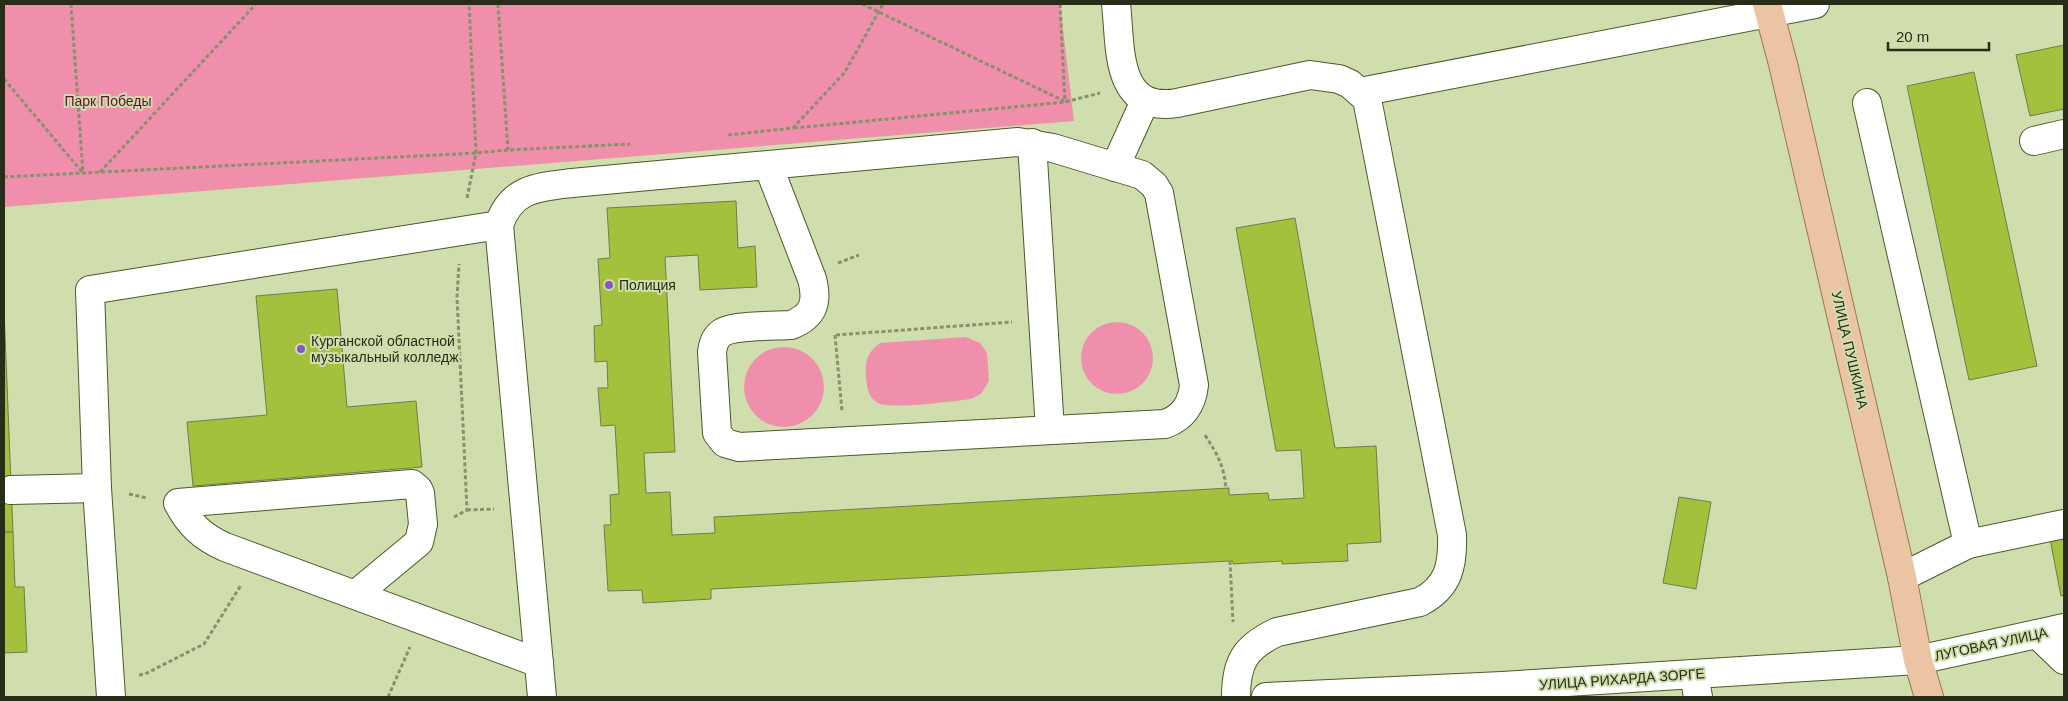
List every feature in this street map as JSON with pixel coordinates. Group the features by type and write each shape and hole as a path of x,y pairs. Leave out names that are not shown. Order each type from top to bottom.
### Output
{"main road":[{"name":"УЛИЦА ПУШКИНА","path":"1769,8 1902,577 1918,660 1929,697"}],"street":[{"path":"1116,4 1123,74 1129,86 1145,100 1164,106 1310,75 1339,79 1360,92 1367,99 1452,534 1447,576 1440,588 1431,597 1420,602 1277,632 1261,639 1251,647 1242,660 1237,677 1236,697"},
{"path":"1360,92 1769,8 1815,4"},
{"path":"1115,167 1145,100"},
{"path":"1867,103 1968,544"},
{"path":"2034,141 2064,134"},
{"path":"542,697 499,225 506,210 515,199 530,190 541,186 768,165 1018,142 1032,143 1142,175 1154,185 1159,193 1194,385 1193,397 1183,414 1174,421 1165,424 739,447 725,443 717,433 712,352 718,336 732,329 791,325 809,314 814,304 815,292 812,279 768,165"},
{"path":"1032,143 1050,430"},
{"path":"110,688 97,488 90,290 499,225"},
{"path":"356,595 416,546 421,536 423,524 420,493 412,484 178,503 186,519 203,536 214,542 257,559 539,663"},
{"path":"11,490 97,488"},
{"path":"1902,577 1968,544 2064,524"},
{"name":"ЛУГОВАЯ УЛИЦА","path":"1918,660 2064,628"},
{"path":"2037,634 2064,660"},
{"name":"УЛИЦА РИХАРДА ЗОРГЕ","path":"1266,697 1696,686 1918,660"}],"path":[{"path":"71,4 83,173"},
{"path":"100,172 256,4"},
{"path":"421,536 467,510 457,297 460,232 476,153 469,4"},
{"path":"498,4 508,150"},
{"path":"862,4 1065,102"},
{"path":"793,128 845,72 884,4"},
{"path":"1060,4 1065,102"},
{"path":"4,79 83,173"},
{"path":"726,135 1065,102"},
{"path":"4,177 639,143"},
{"path":"836,336 1043,320"},
{"path":"835,326 845,441"},
{"path":"1189,406 1221,461 1225,474 1226,489"},
{"path":"97,488 178,503"},
{"path":"110,688 145,674 204,644 257,559"},
{"path":"388,697 421,619"}],"green space":[{"name":"Парк Победы","path":"4,4 1060,4 1074,121 4,207"},
{"path":"1117,322 1137,328 1147,338 1153,358 1147,378 1137,388 1117,394 1097,388 1087,378 1081,358 1087,338 1097,328"},
{"path":"966,337 980,343 987,353 989,381 981,394 971,399 895,406 878,403 870,395 866,381 867,362 872,350 880,343"},
{"path":"784,347 799,350 812,359 821,372 824,387 821,402 812,415 799,424 784,427 769,424 756,415 747,402 744,387 747,372 756,359 769,350"}],"building":[{"path":"2064,45 2064,109 2030,116 2016,55"},
{"path":"1974,72 2037,366 1969,380 1907,86"},
{"path":"736,201 738,248 755,246 757,287 700,290 698,255 665,257 675,452 644,453 646,493 670,492 672,535 715,533 714,517 1229,488 1229,495 1268,493 1269,500 1304,498 1301,450 1276,451 1236,228 1295,218 1335,448 1376,446 1381,542 1347,544 1348,561 1282,564 1282,561 1233,564 1233,561 1230,561 711,589 711,599 643,603 642,590 608,591 604,525 611,525 610,495 619,494 615,425 601,426 598,388 608,388 607,361 595,362 594,326 602,325 598,259 610,258 607,208"},
{"name":"Курганской областной музыкальный колледж","path":"337,289 347,407 416,401 422,467 193,486 187,422 267,415 256,296"},
{"path":"4,310 13,532 4,532"},
{"path":"1679,497 1711,502 1696,589 1663,583"},
{"path":"4,532 13,532 15,587 24,587 27,652 4,653"},
{"path":"2064,536 2064,595 2061,596 2050,539"}],"place":[{"name":"Полиция","path":"609,285"},
{"name":"Курганской областной музыкальный колледж","path":"301,349"}]}
